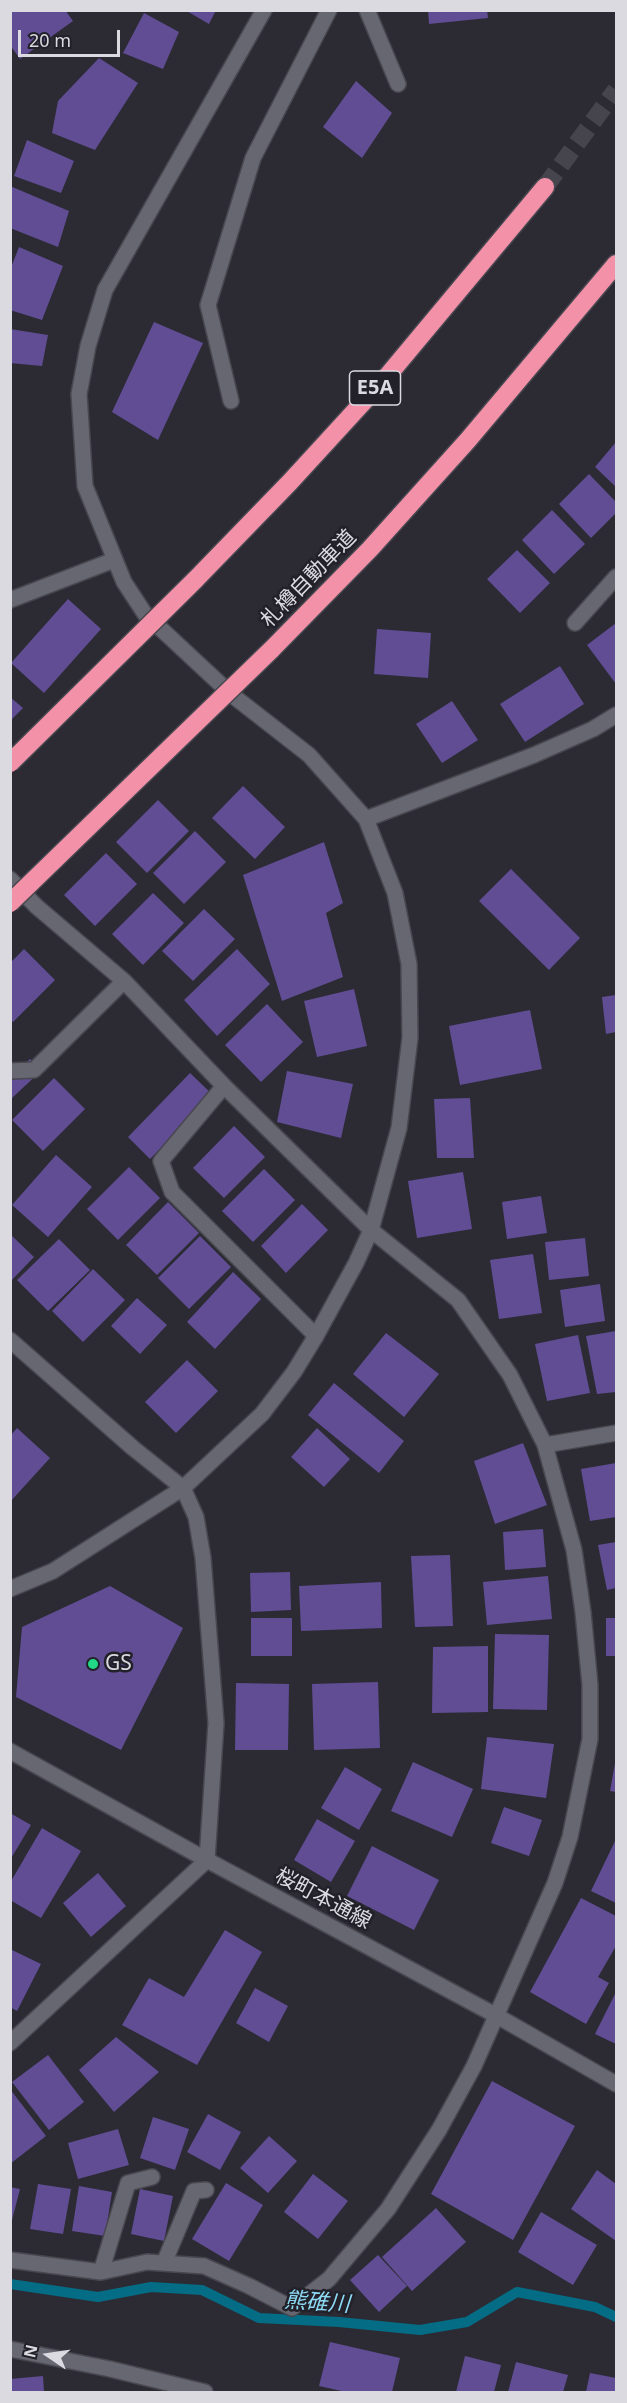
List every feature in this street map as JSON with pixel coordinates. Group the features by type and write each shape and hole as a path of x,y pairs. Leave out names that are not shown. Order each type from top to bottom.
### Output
{"highway":[{"name":"E5A","path":"10,763 195,580 290,482 389,374 545,187"},
{"name":"札樽自動車道","path":"10,903 271,650 370,549 446,465 616,264"}],"street":[{"path":"10,1589 53,1571 183,1488 262,1414 294,1372 316,1336 371,1230 399,1128 410,1038 409,964 395,892 366,819 309,755 232,695 145,614 124,582 85,486 79,394 88,346 105,290 264,10"},
{"path":"231,401 208,305 253,158 329,10"},
{"path":"367,10 398,84"},
{"path":"10,600 114,560"},
{"path":"575,622 616,577"},
{"path":"366,819 534,755 593,729 616,715"},
{"path":"10,879 36,906 124,981 224,1086 371,1230 458,1300 510,1375 545,1445 574,1550 584,1612 590,1685 590,1739 570,1836 555,1883 497,2016 474,2066 439,2130 388,2209 329,2279 292,2308 204,2266 147,2262 101,2272 10,2260"},
{"path":"10,1071 34,1070 124,981"},
{"path":"224,1086 161,1161 172,1192 316,1336"},
{"path":"10,1340 133,1448 183,1488 196,1517 203,1558 216,1723 207,1860 10,2043"},
{"path":"545,1445 616,1433"},
{"name":"桜町本通線","path":"10,1751 497,2016 616,2084"},
{"path":"101,2272 128,2183 152,2177"},
{"path":"164,2263 194,2191 206,2190"},
{"path":"10,2349 110,2369 182,2390 205,2392"}],"building":[{"path":"10,10 65,10 73,21 20,59 10,45"},
{"path":"185,10 216,10 209,24"},
{"path":"428,10 487,10 488,18 429,24"},
{"path":"144,13 179,32 163,69 123,53"},
{"path":"99,58 138,83 95,150 52,133 58,101"},
{"path":"356,81 392,113 362,158 323,127"},
{"path":"27,140 74,161 61,193 14,176"},
{"path":"10,186 69,211 58,247 10,228"},
{"path":"19,247 63,266 42,320 10,310 10,270"},
{"path":"154,322 203,343 158,440 112,412"},
{"path":"10,329 48,335 42,366 10,363"},
{"path":"616,442 616,487 595,467"},
{"path":"589,474 616,502 616,513 591,538 559,504"},
{"path":"552,510 585,544 554,574 522,540"},
{"path":"517,550 550,583 520,613 487,579"},
{"path":"68,599 101,629 44,693 11,663"},
{"path":"616,623 616,684 587,645"},
{"path":"377,629 431,633 428,678 374,674"},
{"path":"560,666 584,704 525,742 500,704"},
{"path":"10,697 23,708 10,721"},
{"path":"452,701 478,740 442,763 416,724"},
{"path":"243,786 285,827 255,859 212,818"},
{"path":"158,800 189,831 147,873 116,842"},
{"path":"195,831 226,862 184,904 153,873"},
{"path":"324,842 343,903 326,913 343,977 282,1001 243,875"},
{"path":"106,853 137,884 95,926 64,895"},
{"path":"511,869 580,938 549,970 479,901"},
{"path":"153,893 184,923 143,965 112,934"},
{"path":"204,909 235,939 193,981 162,951"},
{"path":"24,949 55,980 13,1022 10,1019 10,963"},
{"path":"237,949 270,984 217,1036 184,1000"},
{"path":"354,989 367,1046 317,1057 304,1001"},
{"path":"616,995 616,1032 606,1034 602,997"},
{"path":"267,1004 303,1042 261,1082 225,1045"},
{"path":"530,1010 542,1069 460,1085 449,1026"},
{"path":"30,1059 42,1070 12,1098 10,1078"},
{"path":"287,1071 353,1084 341,1138 277,1122"},
{"path":"190,1073 213,1095 150,1159 128,1137"},
{"path":"54,1078 85,1109 43,1151 12,1120"},
{"path":"470,1098 474,1158 437,1158 434,1099"},
{"path":"234,1126 265,1157 224,1198 193,1168"},
{"path":"56,1155 92,1187 48,1237 12,1205"},
{"path":"129,1167 160,1198 118,1240 87,1209"},
{"path":"264,1169 295,1200 253,1242 222,1211"},
{"path":"463,1172 472,1229 417,1238 408,1181"},
{"path":"541,1196 547,1233 507,1239 502,1202"},
{"path":"168,1202 199,1233 157,1275 126,1245"},
{"path":"302,1204 328,1230 286,1273 261,1246"},
{"path":"10,1234 34,1257 10,1282"},
{"path":"200,1236 231,1267 189,1309 158,1278"},
{"path":"585,1238 589,1276 549,1280 545,1242"},
{"path":"59,1239 90,1270 48,1311 17,1280"},
{"path":"533,1254 542,1313 499,1319 490,1260"},
{"path":"93,1269 125,1300 83,1342 52,1311"},
{"path":"233,1272 261,1299 215,1349 187,1322"},
{"path":"600,1284 605,1321 565,1327 560,1290"},
{"path":"137,1298 167,1325 140,1354 111,1326"},
{"path":"616,1331 616,1392 597,1394 586,1336"},
{"path":"386,1333 439,1374 404,1417 353,1374"},
{"path":"578,1335 590,1393 547,1401 535,1344"},
{"path":"187,1360 218,1391 176,1433 145,1402"},
{"path":"334,1383 404,1441 379,1473 308,1415"},
{"path":"17,1428 50,1458 10,1502 10,1436"},
{"path":"317,1428 350,1459 324,1487 291,1457"},
{"path":"523,1443 547,1505 495,1524 474,1461"},
{"path":"616,1463 616,1517 590,1521 581,1469"},
{"path":"543,1529 546,1567 505,1570 503,1532"},
{"path":"616,1542 616,1588 607,1590 598,1545"},
{"path":"450,1555 453,1626 415,1627 411,1556"},
{"path":"290,1572 291,1610 251,1612 250,1573"},
{"path":"548,1576 552,1619 487,1625 483,1582"},
{"path":"381,1582 382,1628 301,1631 299,1586"},
{"path":"110,1586 183,1628 121,1750 16,1697 22,1627"},
{"path":"251,1618 292,1618 292,1656 251,1656"},
{"path":"606,1618 616,1618 616,1656 606,1656"},
{"path":"495,1634 549,1635 547,1710 493,1709"},
{"path":"488,1646 488,1712 432,1713 433,1647"},
{"path":"378,1682 380,1748 314,1750 312,1684"},
{"path":"236,1683 289,1684 288,1750 235,1750"},
{"path":"487,1737 554,1744 546,1798 481,1789"},
{"path":"413,1762 473,1789 452,1837 391,1811"},
{"path":"616,1763 616,1792 610,1791"},
{"path":"345,1767 382,1789 359,1830 321,1808"},
{"path":"504,1807 542,1820 529,1856 491,1843"},
{"path":"10,1813 31,1825 10,1860"},
{"path":"317,1819 355,1841 331,1882 294,1860"},
{"path":"42,1828 81,1851 41,1918 10,1900 10,1883"},
{"path":"616,1839 616,1903 591,1891"},
{"path":"372,1846 439,1880 414,1930 347,1896"},
{"path":"98,1873 126,1906 91,1937 63,1903"},
{"path":"581,1898 616,1916 616,1946 598,1977 609,1983 586,2024 530,1992"},
{"path":"225,1930 262,1952 197,2065 122,2025 149,1978 184,1997"},
{"path":"10,1949 41,1964 17,2011 10,2007"},
{"path":"255,1988 288,2006 269,2042 236,2023"},
{"path":"616,1992 616,2044 595,2034"},
{"path":"116,2037 159,2072 114,2112 79,2070"},
{"path":"48,2055 84,2102 49,2130 12,2082"},
{"path":"492,2081 575,2126 513,2240 431,2194"},
{"path":"10,2089 46,2136 10,2164"},
{"path":"208,2114 241,2132 220,2170 187,2152"},
{"path":"153,2117 189,2129 175,2170 140,2158"},
{"path":"118,2129 129,2165 78,2179 68,2143"},
{"path":"269,2136 297,2161 268,2193 240,2168"},
{"path":"597,2170 616,2184 616,2241 571,2209"},
{"path":"313,2174 348,2201 318,2239 284,2212"},
{"path":"226,2183 263,2205 229,2261 192,2239"},
{"path":"38,2184 71,2189 63,2234 30,2229"},
{"path":"79,2186 112,2192 105,2236 72,2231"},
{"path":"10,2187 20,2189 11,2224 10,2224"},
{"path":"140,2189 173,2196 164,2241 131,2234"},
{"path":"436,2208 466,2242 412,2291 382,2257"},
{"path":"541,2212 597,2245 573,2285 518,2252"},
{"path":"378,2255 407,2286 379,2312 350,2280"},
{"path":"330,2342 400,2358 392,2392 346,2392 319,2386"},
{"path":"465,2356 501,2365 494,2392 456,2392"},
{"path":"516,2362 568,2375 563,2392 508,2392"},
{"path":"590,2373 616,2378 616,2392 586,2392"},
{"path":"43,2376 44,2392 10,2392 10,2379"}],"waterway":[{"name":"熊碓川","path":"10,2284 98,2297 151,2287 202,2290 259,2318 339,2322 420,2330 467,2322 517,2292 595,2307 616,2317"}],"tunnel":[{"path":"545,187 616,90"}],"place":[{"name":"GS","path":"93,1664"}]}
